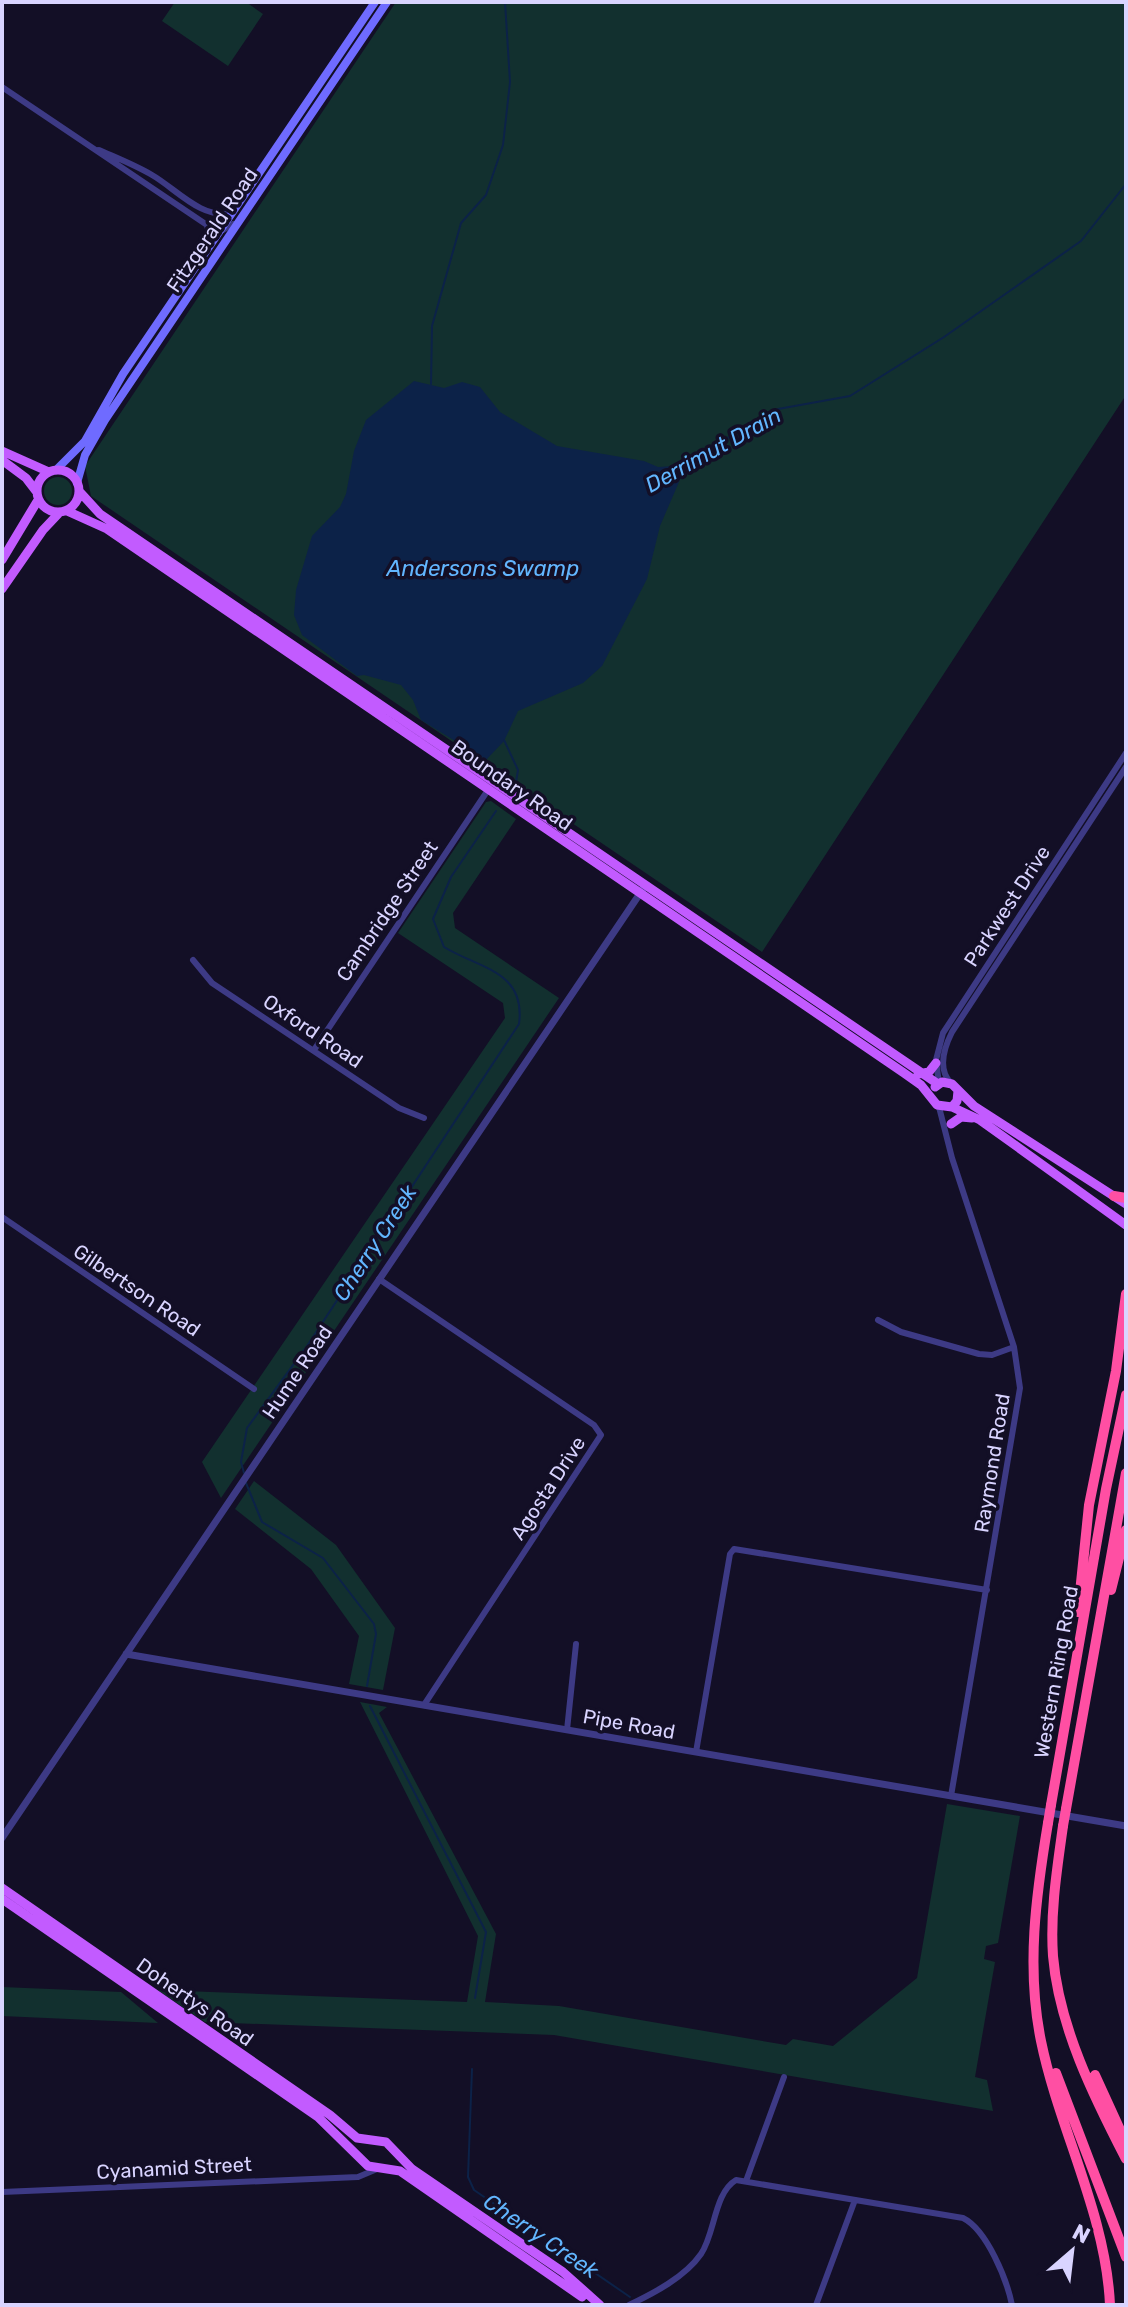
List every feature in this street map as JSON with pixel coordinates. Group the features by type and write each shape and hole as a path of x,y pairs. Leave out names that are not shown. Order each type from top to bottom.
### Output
{"highway":[{"path":"1114,1196 1126,1201"},
{"path":"1074,1674 1089,1505 1116,1371 1126,1294"},
{"name":"Western Ring Road","path":"1034,1957 1038,1888 1048,1823 1126,1395"},
{"name":"Western Ring Road","path":"1053,1956 1055,1889 1063,1826 1126,1473"},
{"path":"1095,1657 1126,1530"},
{"path":"1053,1956 1073,2024 1126,2143"},
{"path":"1053,1956 1068,2025 1126,2159"},
{"path":"1034,1957 1037,1992 1054,2068 1126,2257"},
{"path":"1034,1957 1033,1992 1041,2043 1107,2264 1110,2305"}],"main road":[{"name":"Fitzgerald Road","path":"53,471 85,441 123,374 375,2"},
{"name":"Fitzgerald Road","path":"78,487 85,455 105,420 387,2"},
{"path":"2,451 71,475 78,487 74,505 43,530 2,589"},
{"path":"2,460 26,478 45,508 63,512"},
{"path":"2,560 37,496 40,480 53,471"},
{"name":"Boundary Road","path":"78,487 100,514 491,786"},
{"name":"Boundary Road","path":"63,512 107,529 918,1074 938,1084"},
{"name":"Boundary Road","path":"643,889 914,1079 932,1097"},
{"path":"918,1074 929,1072 936,1063"},
{"path":"1114,1196 974,1106 955,1087 938,1084 932,1097 939,1107 952,1107 980,1120 1126,1225"},
{"path":"952,1107 957,1101 955,1087"},
{"path":"951,1124 961,1117 980,1120"},
{"name":"Dohertys Road","path":"2,1888 330,2115 357,2138 370,2141"},
{"name":"Dohertys Road","path":"2,1899 308,2109 364,2161"},
{"path":"590,2305 554,2275 400,2171 364,2161 362,2151 370,2141 382,2140 420,2175 563,2272 600,2305"},
{"path":"381,2168 390,2161 391,2148"}],"street":[{"path":"2,87 207,225 223,230 231,228 251,205"},
{"path":"82,141 153,175 202,209 222,215 235,212"},
{"path":"147,186 153,175"},
{"path":"201,261 209,236 207,225"},
{"name":"Parkwest Drive","path":"955,1087 944,1073 946,1045 988,971 1126,753"},
{"name":"Parkwest Drive","path":"938,1084 936,1063 941,1037 1126,767"},
{"name":"Cambridge Street","path":"314,1050 491,786"},
{"name":"Hume Road","path":"2,1838 643,889"},
{"name":"Oxford Road","path":"193,960 212,983 399,1108 424,1118"},
{"name":"Raymond Road","path":"939,1107 1014,1347 1020,1388 951,1796"},
{"name":"Raymond Road","path":"949,1141 952,1107"},
{"name":"Gilbertson Road","path":"2,1217 254,1389"},
{"name":"Agosta Drive","path":"379,1279 594,1425 601,1435 424,1705"},
{"path":"878,1320 901,1332 979,1354 992,1355 1014,1347"},
{"path":"696,1752 732,1551 741,1548 987,1590"},
{"path":"567,1730 576,1644"},
{"name":"Pipe Road","path":"126,1654 1126,1826"},
{"path":"746,2181 784,2077"},
{"path":"347,2176 364,2161"},
{"name":"Cyanamid Street","path":"2,2192 364,2176 381,2168"},
{"path":"629,2305 688,2270 703,2252 729,2185 736,2180 970,2222 1007,2281 1012,2305"},
{"path":"816,2305 855,2200"},
{"path":"639,2305 644,2298"}],"green space":[{"path":"175,2 246,2 263,14 228,66 162,21"},
{"path":"396,2 1126,2 1126,395 762,952 91,496 85,466"},
{"path":"58,477 68,481 72,491 68,501 58,505 48,501 44,491 48,481"},
{"path":"491,801 516,819 453,913 455,928 559,998 221,1498 202,1462 505,1018 503,1003 398,933 486,802"},
{"path":"254,1481 336,1545 395,1628 383,1690 349,1684 359,1636 311,1569 235,1509"},
{"path":"360,1702 387,1707 379,1713 496,1934 485,2002 559,2006 786,2045 793,2039 833,2046 917,1978 947,1804 1020,1816 998,1943 986,1946 984,1959 995,1962 975,2077 987,2080 993,2111 554,2035 205,2022 158,1990 467,2002 478,1936"},
{"path":"2,1987 121,1992 158,2023 2,2016"}],"water":[{"name":"Andersons Swamp","path":"414,381 444,388 462,382 480,387 500,412 557,446 644,461 658,467 674,466 682,475 660,526 647,579 602,666 583,683 518,711 504,741 486,760 421,720 413,700 401,685 357,676 302,635 294,615 296,590 312,536 340,507 346,494 354,451 366,420"}],"waterway":[{"name":"Cherry Creek","path":"431,384 432,326 461,223 486,195 503,145 510,82 505,2"},
{"name":"Derrimut Drain","path":"675,468 778,409 850,396 944,337 1081,241 1126,184"},
{"name":"Cherry Creek","path":"504,740 518,770 515,788"},
{"name":"Cherry Creek","path":"244,1473 241,1462 247,1428 307,1346 519,1024 519,1006 508,982 444,947 433,919 451,877 496,811"},
{"name":"Cherry Creek","path":"246,1483 262,1522 323,1558 374,1624 376,1634 367,1686"},
{"name":"Cherry Creek","path":"370,1706 486,1932 475,1998"},
{"name":"Cherry Creek","path":"472,2069 468,2177 474,2190 630,2297"}]}
